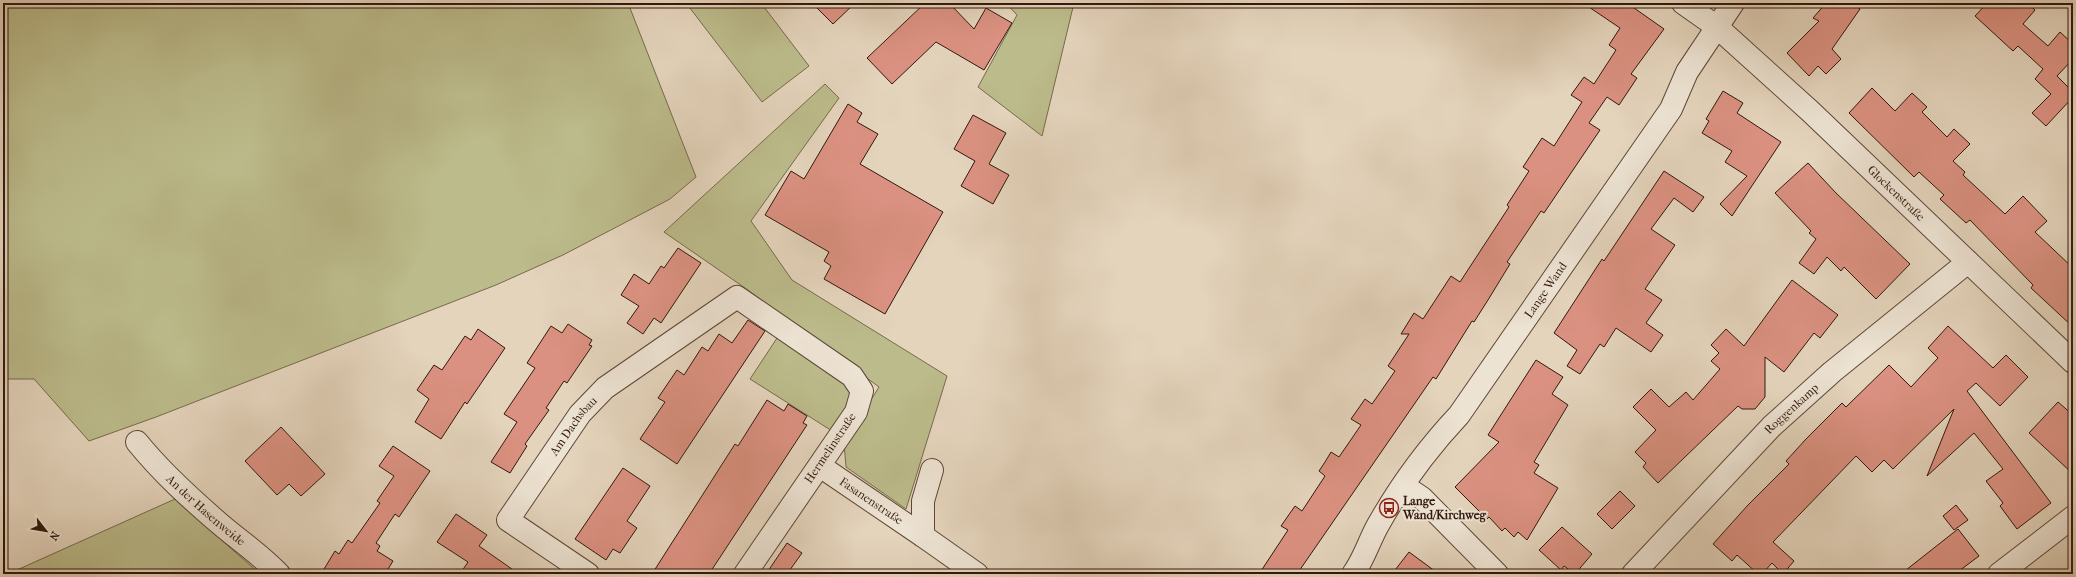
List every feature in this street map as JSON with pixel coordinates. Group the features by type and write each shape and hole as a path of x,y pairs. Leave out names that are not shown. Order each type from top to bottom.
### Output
{"street":[{"path":"1683,3 1717,27"},
{"name":"Lange Wand","path":"1353,574 1362,561 1378,526 1432,443 1459,415 1671,109 1687,72 1733,3"},
{"name":"Glockenstraße","path":"1717,27 1810,111 2073,362"},
{"name":"Roggenkamp","path":"1633,574 1772,426 1832,372 1968,262"},
{"name":"Hermelinstraße","path":"737,297 852,376 862,391 856,412 745,574"},
{"name":"Am Dachsbau","path":"588,574 508,520 580,414 605,388 737,297"},
{"name":"An der Hasenweide","path":"138,442 157,467 221,525 262,557 279,574"},
{"name":"Fasanenstraße","path":"820,466 977,574"},
{"name":"Fasanenstraße","path":"922,536 923,501 932,470"},
{"path":"1404,486 1422,498 1497,574"},
{"path":"2000,574 2073,517"}],"shaded area":[{"path":"3,3 628,3 696,177 670,199 563,255 496,285 156,417 89,441 34,379 3,379"},
{"path":"686,3 761,3 809,66 762,102"},
{"path":"1006,3 1074,3 1042,136 978,87 1017,15"},
{"path":"825,84 839,98 751,221 792,280 947,376 906,509 846,467 844,443 879,387 745,288 664,232"},
{"path":"783,329 862,391 840,436 750,379"},
{"path":"175,499 260,574 8,574"}],"building":[{"path":"812,3 855,3 833,24"},
{"path":"925,3 949,3 974,29 986,8 1012,23 984,70 936,42 892,84 867,58"},
{"path":"1583,3 1627,3 1664,29 1631,74 1637,78 1619,105 1607,97 1589,123 1600,130 1544,213 1541,211 1507,262 1510,264 1436,379 1433,377 1297,574 1259,574 1288,530 1281,526 1295,506 1302,511 1325,476 1319,471 1331,452 1339,457 1361,425 1351,419 1365,399 1372,404 1395,371 1388,366 1409,334 1401,334 1414,313 1423,319 1451,276 1460,282 1509,207 1507,205 1529,171 1523,167 1542,138 1554,146 1582,102 1571,95 1584,77 1594,84 1616,50 1609,45 1620,28"},
{"path":"1826,3 1851,3 1860,9 1832,49 1841,59 1826,74 1818,66 1809,76 1787,53 1819,21 1813,18"},
{"path":"1987,3 2027,3 2035,10 2023,24 2048,46 2060,32 2073,44 2073,59 2057,76 2073,92 2073,97 2046,126 2032,113 2051,94 2035,79 2043,69 2018,46 2013,51 1975,16"},
{"path":"1872,88 1895,111 1912,93 1927,107 1922,112 1947,137 1954,129 1970,144 1953,161 1965,172 1963,175 2005,214 2023,196 2047,221 2035,232 2073,268 2073,327 2031,288 2033,285 1970,220 1966,223 1940,199 1944,195 1919,172 1914,177 1849,113"},
{"path":"1723,91 1743,103 1737,113 1781,142 1732,216 1720,204 1747,176 1725,162 1732,151 1702,133 1709,121 1706,119"},
{"path":"848,104 862,113 857,122 878,134 860,164 943,212 885,314 824,279 831,266 824,261 829,252 765,215 791,171 804,179"},
{"path":"973,115 1006,133 989,164 1009,175 993,204 961,186 975,161 954,149"},
{"path":"1808,163 1836,193 1910,264 1876,299 1844,267 1841,271 1827,257 1814,274 1799,263 1816,239 1809,233 1811,231 1775,193"},
{"path":"1664,171 1704,197 1693,212 1674,198 1651,229 1675,245 1645,289 1662,300 1646,323 1663,335 1651,352 1616,328 1604,347 1600,344 1580,374 1567,366 1577,350 1554,333 1602,259 1604,261"},
{"path":"678,248 701,263 661,323 654,318 643,334 627,323 639,306 621,295 634,274 649,284 661,266 664,268"},
{"path":"1792,280 1838,315 1820,338 1814,333 1784,372 1765,357 1765,397 1755,409 1742,409 1738,406 1658,483 1643,467 1646,463 1635,452 1656,430 1633,407 1651,389 1669,407 1686,392 1693,400 1720,369 1711,361 1719,353 1711,345 1726,329 1744,346"},
{"path":"748,320 765,331 677,464 640,439 665,402 658,398 677,370 684,375 702,347 708,351 719,334 732,343"},
{"path":"568,324 592,340 589,345 592,346 567,383 564,381 546,408 549,410 525,444 527,446 510,473 491,462 517,422 504,414 535,368 527,363 551,326 562,333"},
{"path":"1948,326 1993,368 2006,355 2028,377 2000,406 1976,383 1967,391 2051,503 2017,529 2000,506 2003,503 1986,481 2003,469 1974,433 1927,476 1954,409 1893,469 1884,460 1872,472 1856,456 1773,542 1794,561 1783,574 1772,563 1762,574 1758,574 1737,555 1732,561 1713,544 1748,505 1789,464 1786,461 1806,439 1842,403 1846,407 1889,365 1911,387 1938,358 1928,348"},
{"path":"478,329 505,348 467,404 465,402 441,439 415,422 429,399 417,390 434,365 442,370 465,336 471,340"},
{"path":"1536,360 1563,377 1552,394 1568,405 1534,462 1539,465 1534,473 1558,488 1527,540 1518,532 1514,537 1505,528 1502,531 1489,517 1487,519 1455,487 1499,442 1488,435"},
{"path":"767,400 784,411 788,404 807,416 803,423 807,425 709,574 652,574 735,444 738,446"},
{"path":"2058,402 2073,415 2073,474 2029,433"},
{"path":"281,427 325,474 301,496 289,484 277,495 245,461"},
{"path":"393,446 430,471 399,517 395,514 376,543 380,546 377,551 393,561 385,574 321,574 335,551 339,554 348,540 352,543 380,503 377,501 394,476 379,466"},
{"path":"623,468 650,486 627,521 637,528 620,553 613,549 606,560 575,539"},
{"path":"1620,491 1635,506 1612,529 1597,514"},
{"path":"1956,505 1968,520 1954,530 1943,516"},
{"path":"456,514 487,535 479,546 519,574 460,574 468,562 437,542"},
{"path":"1562,527 1592,554 1575,574 1564,566 1561,570 1539,550"},
{"path":"1958,529 1979,556 1955,574 1901,574"},
{"path":"787,543 802,553 787,574 766,574"},
{"path":"1409,552 1439,574 1392,574"}],"place":[{"name":"Lange Wand/Kirchweg","path":"1389,508"}]}
